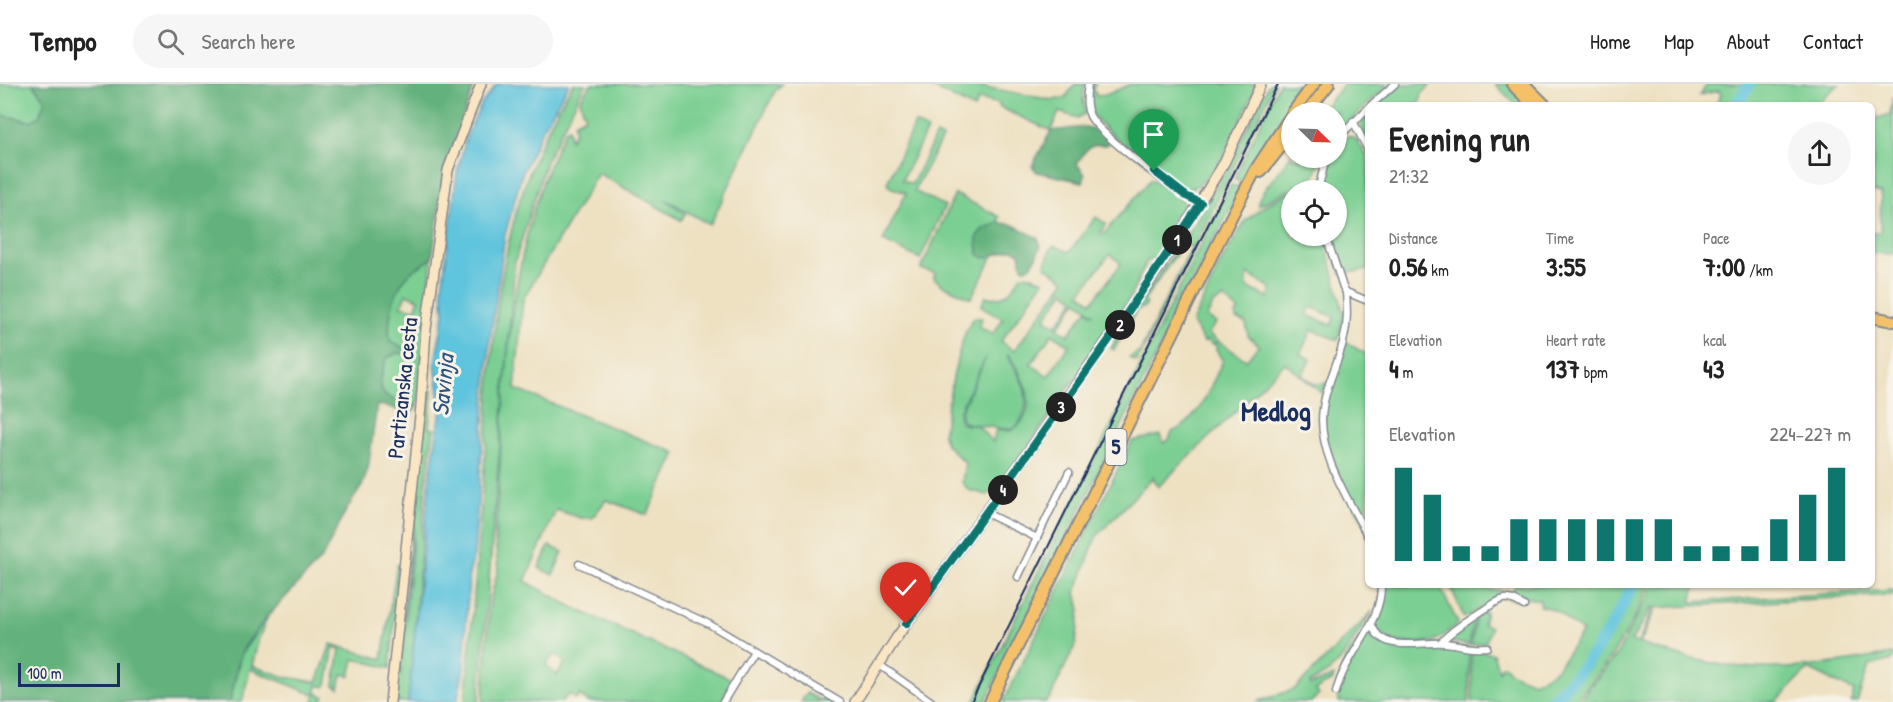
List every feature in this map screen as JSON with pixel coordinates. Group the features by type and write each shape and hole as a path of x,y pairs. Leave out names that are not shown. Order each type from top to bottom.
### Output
{"main road":[{"name":"5","path":"1300,102 1314,84"},
{"path":"1315,102 1329,84"},
{"path":"1512,84 1530,102"},
{"path":"1524,84 1542,102"},
{"name":"5","path":"990,702 1244,193 1281,131"},
{"name":"5","path":"1244,193 1281,147"},
{"path":"1875,318 1893,321"}],"street":[{"name":"Partizanska cesta","path":"390,702 421,406 421,370 448,170 481,84"},
{"path":"1088,84 1086,103 1096,125 1177,190 1201,203"},
{"path":"855,702 878,664 1115,332 1201,203 1234,144 1261,84"},
{"path":"1375,102 1395,84"},
{"path":"1347,128 1365,110"},
{"path":"1353,121 1365,144"},
{"path":"1329,246 1346,292 1347,319 1344,339 1322,409 1322,425 1332,462 1365,531"},
{"path":"1346,292 1365,300"},
{"path":"1018,577 1069,472"},
{"path":"986,513 1037,538"},
{"path":"579,564 658,598 840,702"},
{"path":"1336,692 1344,666 1372,625 1381,600 1381,588"},
{"path":"1441,642 1452,630 1494,601 1508,599 1524,606"},
{"path":"1372,625 1375,633 1389,642 1412,645 1441,642 1478,648 1487,647"},
{"path":"723,702 754,651"},
{"path":"878,664 932,702"}],"green space":[{"path":"0,84 33,84 45,100 39,117 30,121 0,115"},
{"path":"33,84 475,84 445,169 432,258 403,280 395,296 390,315 390,341 410,351 407,354 396,353 386,359 382,372 381,389 390,398 418,405 410,416 391,407 377,405 368,469 362,486 348,507 322,558 268,616 245,646 238,662 230,702 0,702 0,115 30,121 39,117 45,100"},
{"path":"573,84 585,84 546,161 515,261 479,702 465,702 491,368 503,271 513,223 528,176 547,130"},
{"path":"590,84 782,84 775,91 710,225 665,199 686,214 681,220 598,173 523,299 515,389 676,453 647,515 606,500 592,518 581,518 556,510 525,581 576,609 734,680 720,702 588,702 580,695 576,699 569,694 561,702 483,702 490,601 498,570 495,536 505,381 518,278 529,227 544,178 565,130 569,128 570,140 575,131 574,123 585,117 580,100","holes":["555,654 565,663 557,675 546,665"]},
{"path":"916,84 969,84 1052,100 1065,98 1075,84 1085,84 1083,98 1086,113 1078,118 1059,112 1051,131 999,107 1000,104 979,99 974,109 936,89"},
{"path":"1092,84 1095,84 1093,90 1097,96 1106,95 1131,84 1257,84 1238,128 1220,161 1210,175 1199,184 1187,189 1168,179 1100,123 1094,116 1090,104"},
{"path":"1269,84 1275,84 1137,362 1129,358 1140,352 1192,246 1182,246 1145,299 1146,306 1137,310 1114,350 1111,348 1120,330 1196,221 1224,174"},
{"path":"1279,84 1308,84 1295,102 1281,102 1281,121 1212,243 985,702 974,702 1218,209 1231,185 1238,187 1241,181 1234,178"},
{"path":"1344,84 1389,84 1370,102 1365,102 1365,107 1347,124 1347,102 1329,102"},
{"path":"1399,84 1431,84 1422,94 1420,102 1378,102"},
{"path":"1495,84 1508,84 1526,102 1513,102"},
{"path":"1708,84 1745,84 1734,102 1717,102 1721,94 1719,91 1699,95"},
{"path":"1753,84 1840,84 1820,102 1741,102"},
{"path":"1893,98 1893,254 1875,253 1875,233 1880,233 1881,193 1875,192 1875,119 1890,114"},
{"path":"1365,116 1365,138 1360,125"},
{"path":"915,123 927,130 902,180 912,184 936,135 942,138 914,191 945,206 920,259 883,241 906,193 890,187 887,183"},
{"path":"1085,127 1095,129 1109,140 1107,145 1088,148 1080,159 1077,164 1085,175 1083,182 1037,172 1032,166 1051,131"},
{"path":"1347,137 1355,138 1365,153 1365,270 1340,274 1332,246 1347,246 1347,180 1323,180 1326,168 1347,168"},
{"path":"1282,168 1318,168 1315,176 1307,180 1281,180 1281,194 1258,206 1261,194"},
{"path":"1151,179 1162,184 1186,204 1180,228 1160,253 1147,261 1129,300 1008,476 1003,477 988,495 968,490 962,482 965,463 946,444 943,435 954,372 969,325 975,317 982,318 979,327 993,334 1003,319 981,306 986,296 1003,296 1011,290 1021,275 1032,276 1044,281 1001,341 1014,351 1059,289 1063,293 1045,318 1056,326 1074,301 1076,302 1058,328 1068,335 1087,310 1094,314 1060,287 1065,280 1045,266 1051,248 1055,246 1069,252 1096,217 1106,224 1101,233 1103,235","holes":["1110,254 1121,264 1092,302 1080,293","1052,334 1069,345 1048,376 1031,364","1009,355 1024,384 1027,394 1028,404 1026,414 1016,426 1025,410 1026,394 1007,356","986,357 961,411 961,419 965,423 1004,429 1014,428 1011,431 996,429 993,442 977,425 966,425 960,422 959,412"]},
{"path":"955,194 1000,217 998,220 1004,225 990,262 971,298 942,285 934,278 935,273 921,269"},
{"path":"1281,197 1281,246 1327,246 1344,315 1338,340 1312,330 1300,354 1311,359 1302,375 1314,384 1327,383 1322,393 1285,363 1158,487 1153,477 1096,537 1076,592 1080,610 1076,643 1051,696 1046,702 1003,702 1132,441 1160,435 1163,443 1169,440 1172,432 1190,420 1209,392 1223,361 1216,350 1216,343 1212,345 1208,340 1204,342 1192,323 1221,262 1245,221","holes":["1247,274 1271,288 1268,298 1247,287","1224,298 1239,311 1236,319 1246,323 1248,336 1259,345 1246,360 1208,334 1216,323 1207,317 1213,304","1311,307 1335,317 1332,325 1307,315"]},
{"path":"998,223 1011,224 1038,238 1041,246 1032,265 1027,269 1022,267 1020,253 1013,249 985,258 978,254 977,236 983,229"},
{"path":"432,258 418,405 386,398 382,389 382,378 386,359 396,353 407,354 406,349 390,341 390,315 395,296 403,280","holes":["406,294 419,299 415,309 401,306"]},
{"path":"1345,342 1365,353 1365,525 1337,472 1327,441 1324,409"},
{"path":"432,390 429,428 434,429 426,483 409,702 393,702 419,457 399,666 400,677 427,391"},
{"path":"549,546 563,552 553,575 539,568"},
{"path":"397,565 400,565 390,668 354,659 350,676 342,674 339,688 334,685 340,650 334,647 327,684 325,687 318,685 315,692 324,696 321,702 314,702 315,695 250,669 242,702 230,702 241,654 268,616 259,638 252,666 286,677 317,682 331,644 382,659"},
{"path":"1383,588 1440,588 1458,623 1435,640 1419,643 1400,642 1378,631 1375,624 1382,607"},
{"path":"1451,588 1513,592 1514,588 1627,588 1612,618 1581,663 1542,702 1472,702 1471,649 1493,654 1499,671 1501,666 1506,666 1509,672 1533,682 1555,671 1583,631 1555,611 1540,606 1540,600 1526,598 1525,601 1499,597 1464,618"},
{"path":"1634,588 1649,588 1635,617 1597,676 1573,702 1557,702 1594,660"},
{"path":"1652,588 1695,588 1691,602 1893,590 1893,595 1651,608 1631,641 1638,643 1653,609 1655,610 1640,644 1730,666 1780,668 1893,654 1893,660 1869,666 1857,702 1851,702 1854,691 1808,669 1776,702 1578,702 1617,654"},
{"path":"1373,611 1339,662 1330,671 1310,683 1311,685 1334,676 1333,680 1316,690 1319,695 1311,702 1256,702 1295,689"},
{"path":"1486,612 1483,624 1491,627 1486,642 1471,645 1476,615"},
{"path":"1474,617 1469,645 1447,641 1447,638"},
{"path":"1366,636 1389,644 1441,644 1469,648 1469,702 1339,702 1339,684 1344,665 1353,648"},
{"path":"807,693 821,701 824,697 834,702 801,702"}],"water":[{"name":"Savinja","path":"497,84 569,84 541,132 522,174 505,235 490,340 474,555 469,574 464,667 457,702 408,702 430,476 441,410 435,362 444,314 442,288 457,173 467,134 482,103"}],"waterway":[{"path":"1739,102 1749,84"},
{"path":"1549,702 1587,663 1631,588"}],"railway":[{"path":"971,702 1278,84"}],"district":[{"name":"Medlog","path":"1276,411"}],"route":[{"path":"906,624 1109,340 1201,203 1186,196 1154,171"}]}
